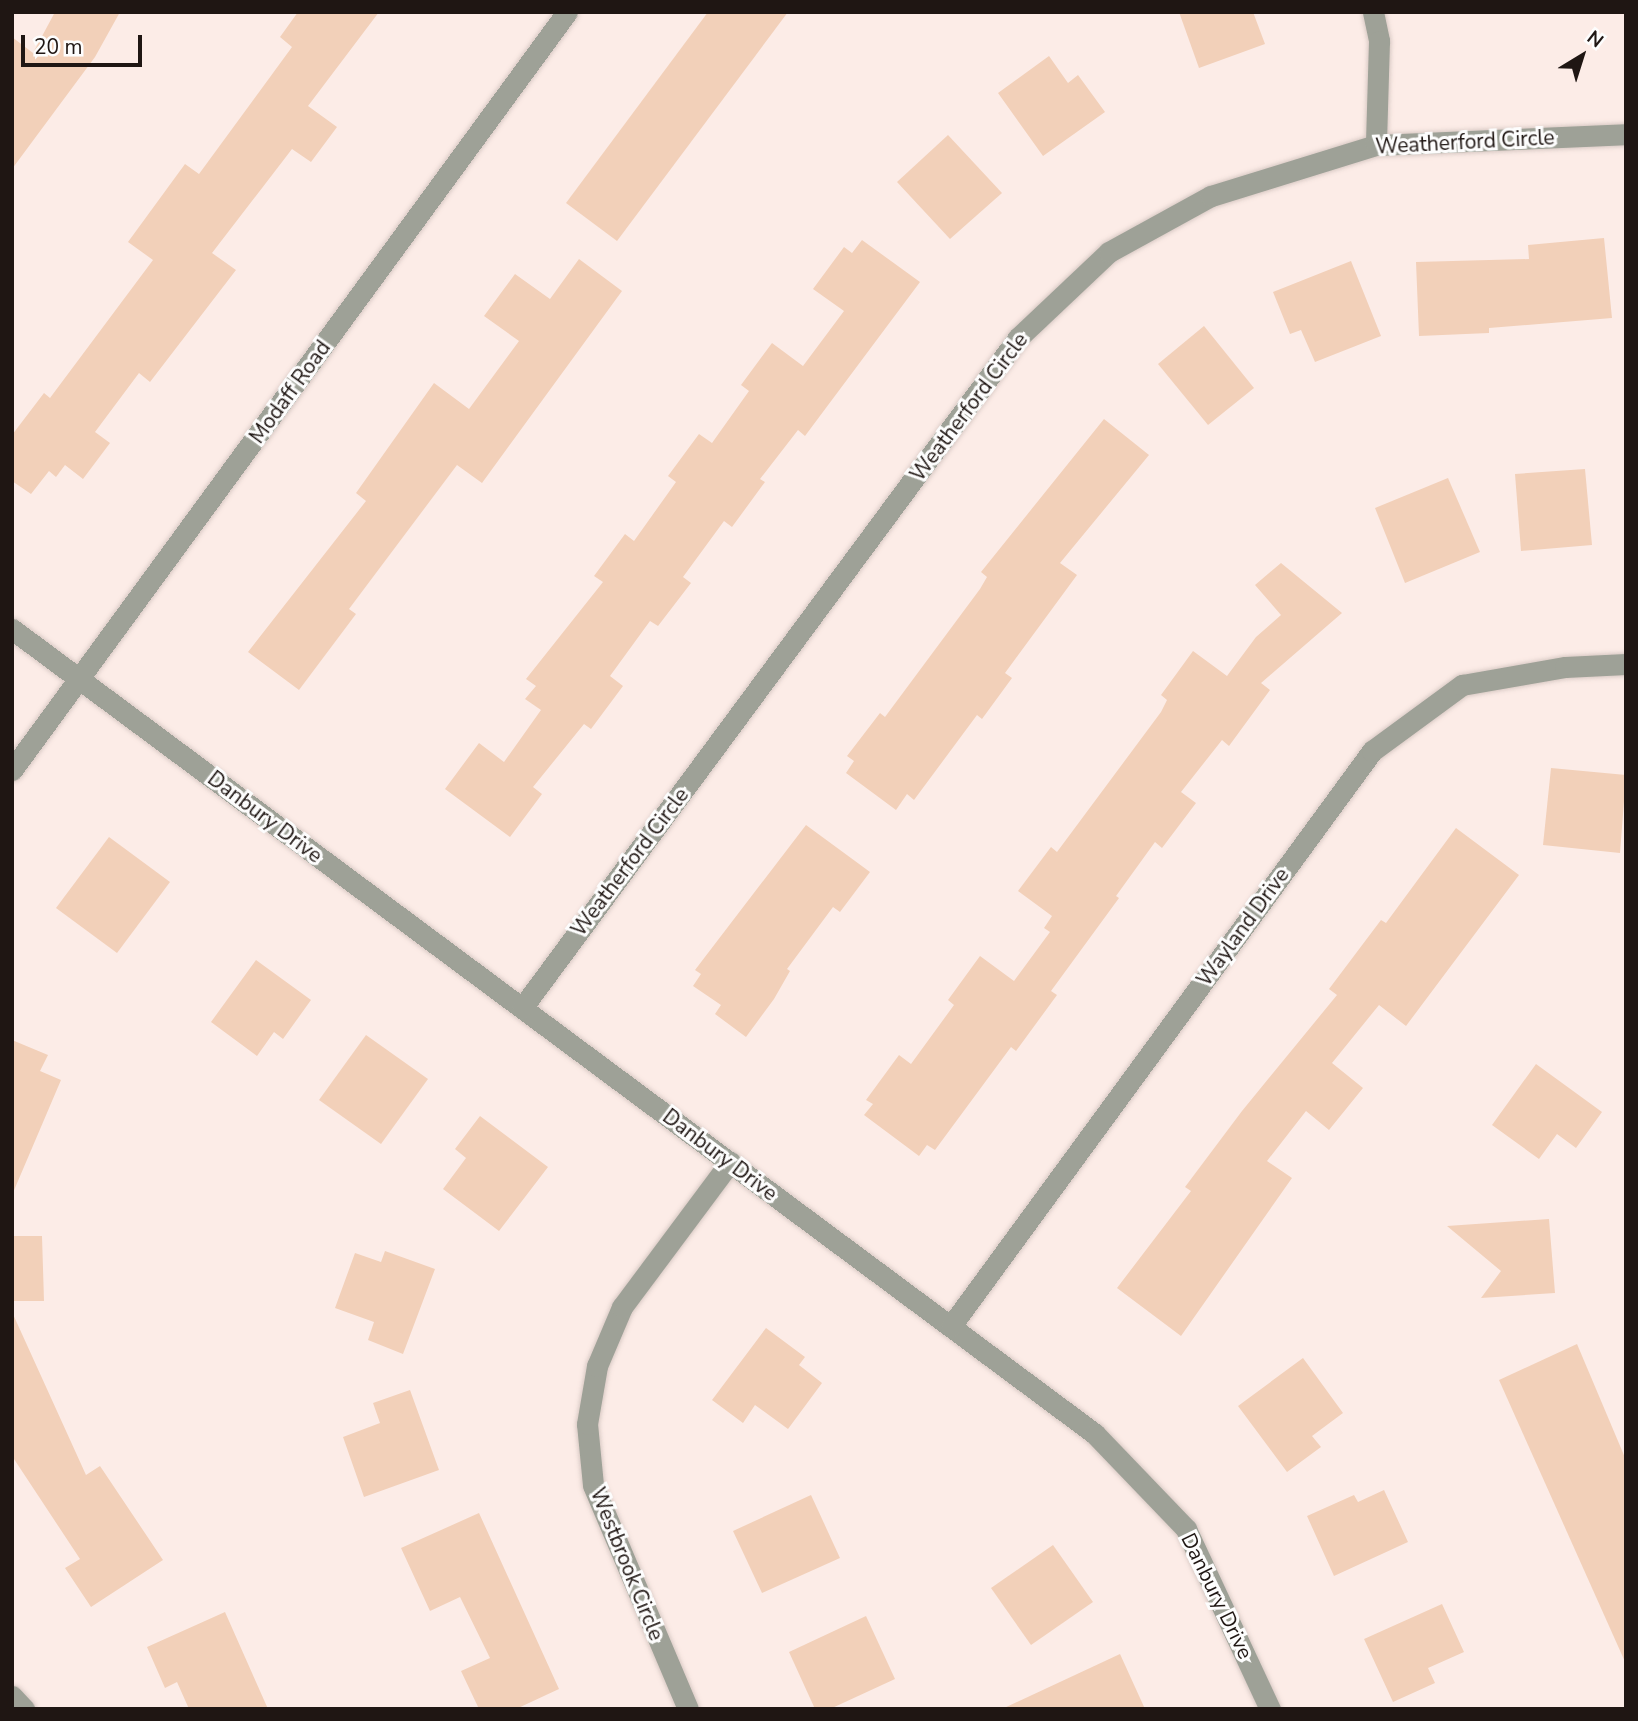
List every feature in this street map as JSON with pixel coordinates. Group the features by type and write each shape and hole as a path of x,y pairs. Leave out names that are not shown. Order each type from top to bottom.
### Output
{"street":[{"name":"Modaff Road","path":"12,770 568,12"},
{"path":"1373,12 1380,41 1376,145"},
{"name":"Weatherford Circle","path":"522,1008 1018,338 1109,252 1211,196 1376,145 1626,134"},
{"name":"Danbury Drive","path":"12,629 1095,1434 1186,1529 1270,1709"},
{"name":"Wayland Drive","path":"951,1326 1372,751 1462,685 1565,667 1626,664"},
{"name":"Westbrook Circle","path":"688,1709 593,1485 587,1424 597,1366 622,1307 730,1162"},
{"path":"12,1696 24,1709"}],"building":[{"path":"55,12 120,12 95,57 12,169 12,37 33,53"},
{"path":"298,12 379,12 308,106 337,127 311,162 292,149 212,253 236,270 150,382 139,373 95,432 110,443 83,479 65,465 56,477 49,471 31,494 12,481 12,435 44,393 50,398 153,260 128,242 185,164 199,174 292,47 280,37"},
{"path":"708,12 788,12 617,241 566,203"},
{"path":"1179,12 1253,12 1265,44 1199,68"},
{"path":"1049,56 1068,83 1078,75 1105,112 1043,156 998,93"},
{"path":"948,135 1002,193 950,239 897,182"},
{"path":"1604,238 1612,318 1489,328 1489,333 1419,336 1416,262 1529,259 1528,245"},
{"path":"862,240 920,282 805,436 798,430 760,479 765,482 732,527 724,521 683,577 691,583 658,626 650,621 610,676 623,686 591,729 584,724 533,787 542,794 510,837 445,789 479,743 504,762 541,710 525,699 536,686 526,679 603,582 594,576 625,534 634,541 676,482 668,476 699,434 712,443 749,391 741,385 772,343 803,366 844,311 813,289 844,247 852,253"},
{"path":"579,259 622,291 482,483 457,465 349,609 356,614 299,690 248,652 366,501 356,493 434,383 469,409 519,341 484,316 515,274 550,299"},
{"path":"1351,261 1381,336 1315,362 1301,330 1290,334 1273,292"},
{"path":"1204,326 1254,388 1208,425 1158,364"},
{"path":"1104,419 1149,455 1060,563 1077,575 1005,673 1012,678 982,719 977,715 914,800 907,794 896,810 846,773 854,761 847,756 880,713 885,717 980,589 987,577 981,572"},
{"path":"1585,469 1592,545 1521,551 1515,474"},
{"path":"1448,478 1480,552 1405,583 1375,508"},
{"path":"1281,563 1342,613 1261,683 1270,690 1229,746 1222,740 1181,792 1196,803 1162,848 1155,842 1116,896 1119,898 1051,991 1057,995 1016,1051 1011,1047 935,1150 927,1145 919,1156 864,1115 873,1104 866,1100 899,1055 911,1064 954,1005 948,1000 980,956 1014,981 1050,932 1044,928 1052,916 1018,891 1051,847 1057,852 1161,712 1167,700 1161,695 1193,651 1227,676 1256,637 1281,615 1255,585"},
{"path":"1551,768 1626,775 1620,853 1543,845"},
{"path":"806,825 870,872 840,912 833,907 787,969 790,971 774,999 746,1037 715,1014 721,1005 693,986 701,974 695,970"},
{"path":"1456,828 1519,875 1406,1026 1379,1005 1332,1063 1363,1088 1329,1130 1306,1111 1267,1161 1292,1178 1181,1336 1117,1288 1191,1191 1185,1187 1242,1111 1337,995 1329,989 1381,920 1386,923"},
{"path":"109,837 170,882 117,953 56,908"},
{"path":"256,960 311,1000 283,1039 274,1032 257,1056 211,1022"},
{"path":"366,1035 428,1079 381,1144 319,1100"},
{"path":"12,1040 48,1055 40,1071 61,1080 12,1195"},
{"path":"1536,1064 1602,1112 1576,1148 1557,1134 1539,1159 1492,1125"},
{"path":"480,1116 548,1167 499,1231 443,1189 466,1158 455,1149"},
{"path":"1549,1219 1555,1293 1481,1298 1501,1271 1447,1226"},
{"path":"12,1236 42,1236 44,1301 12,1301"},
{"path":"385,1251 435,1269 403,1354 368,1340 374,1322 335,1308 355,1253 381,1262"},
{"path":"12,1312 86,1475 100,1466 163,1560 91,1607 65,1568 80,1559 12,1456"},
{"path":"766,1328 805,1357 799,1365 822,1383 788,1429 755,1405 743,1423 712,1400"},
{"path":"1577,1344 1626,1460 1626,1664 1499,1380"},
{"path":"1303,1358 1343,1413 1312,1436 1321,1447 1287,1472 1238,1406"},
{"path":"410,1390 439,1470 364,1497 343,1437 380,1423 373,1403"},
{"path":"1384,1490 1408,1542 1334,1576 1307,1516 1354,1495 1358,1502"},
{"path":"811,1495 840,1558 762,1593 733,1531"},
{"path":"479,1513 559,1689 516,1709 479,1709 461,1671 490,1658 460,1597 430,1611 401,1548"},
{"path":"1053,1545 1093,1602 1031,1645 991,1588"},
{"path":"1442,1604 1464,1652 1428,1668 1435,1683 1393,1702 1364,1639"},
{"path":"225,1612 268,1709 189,1709 177,1682 165,1688 147,1647"},
{"path":"866,1616 895,1679 830,1709 815,1709 789,1652"},
{"path":"1120,1654 1145,1709 1002,1709"}]}
